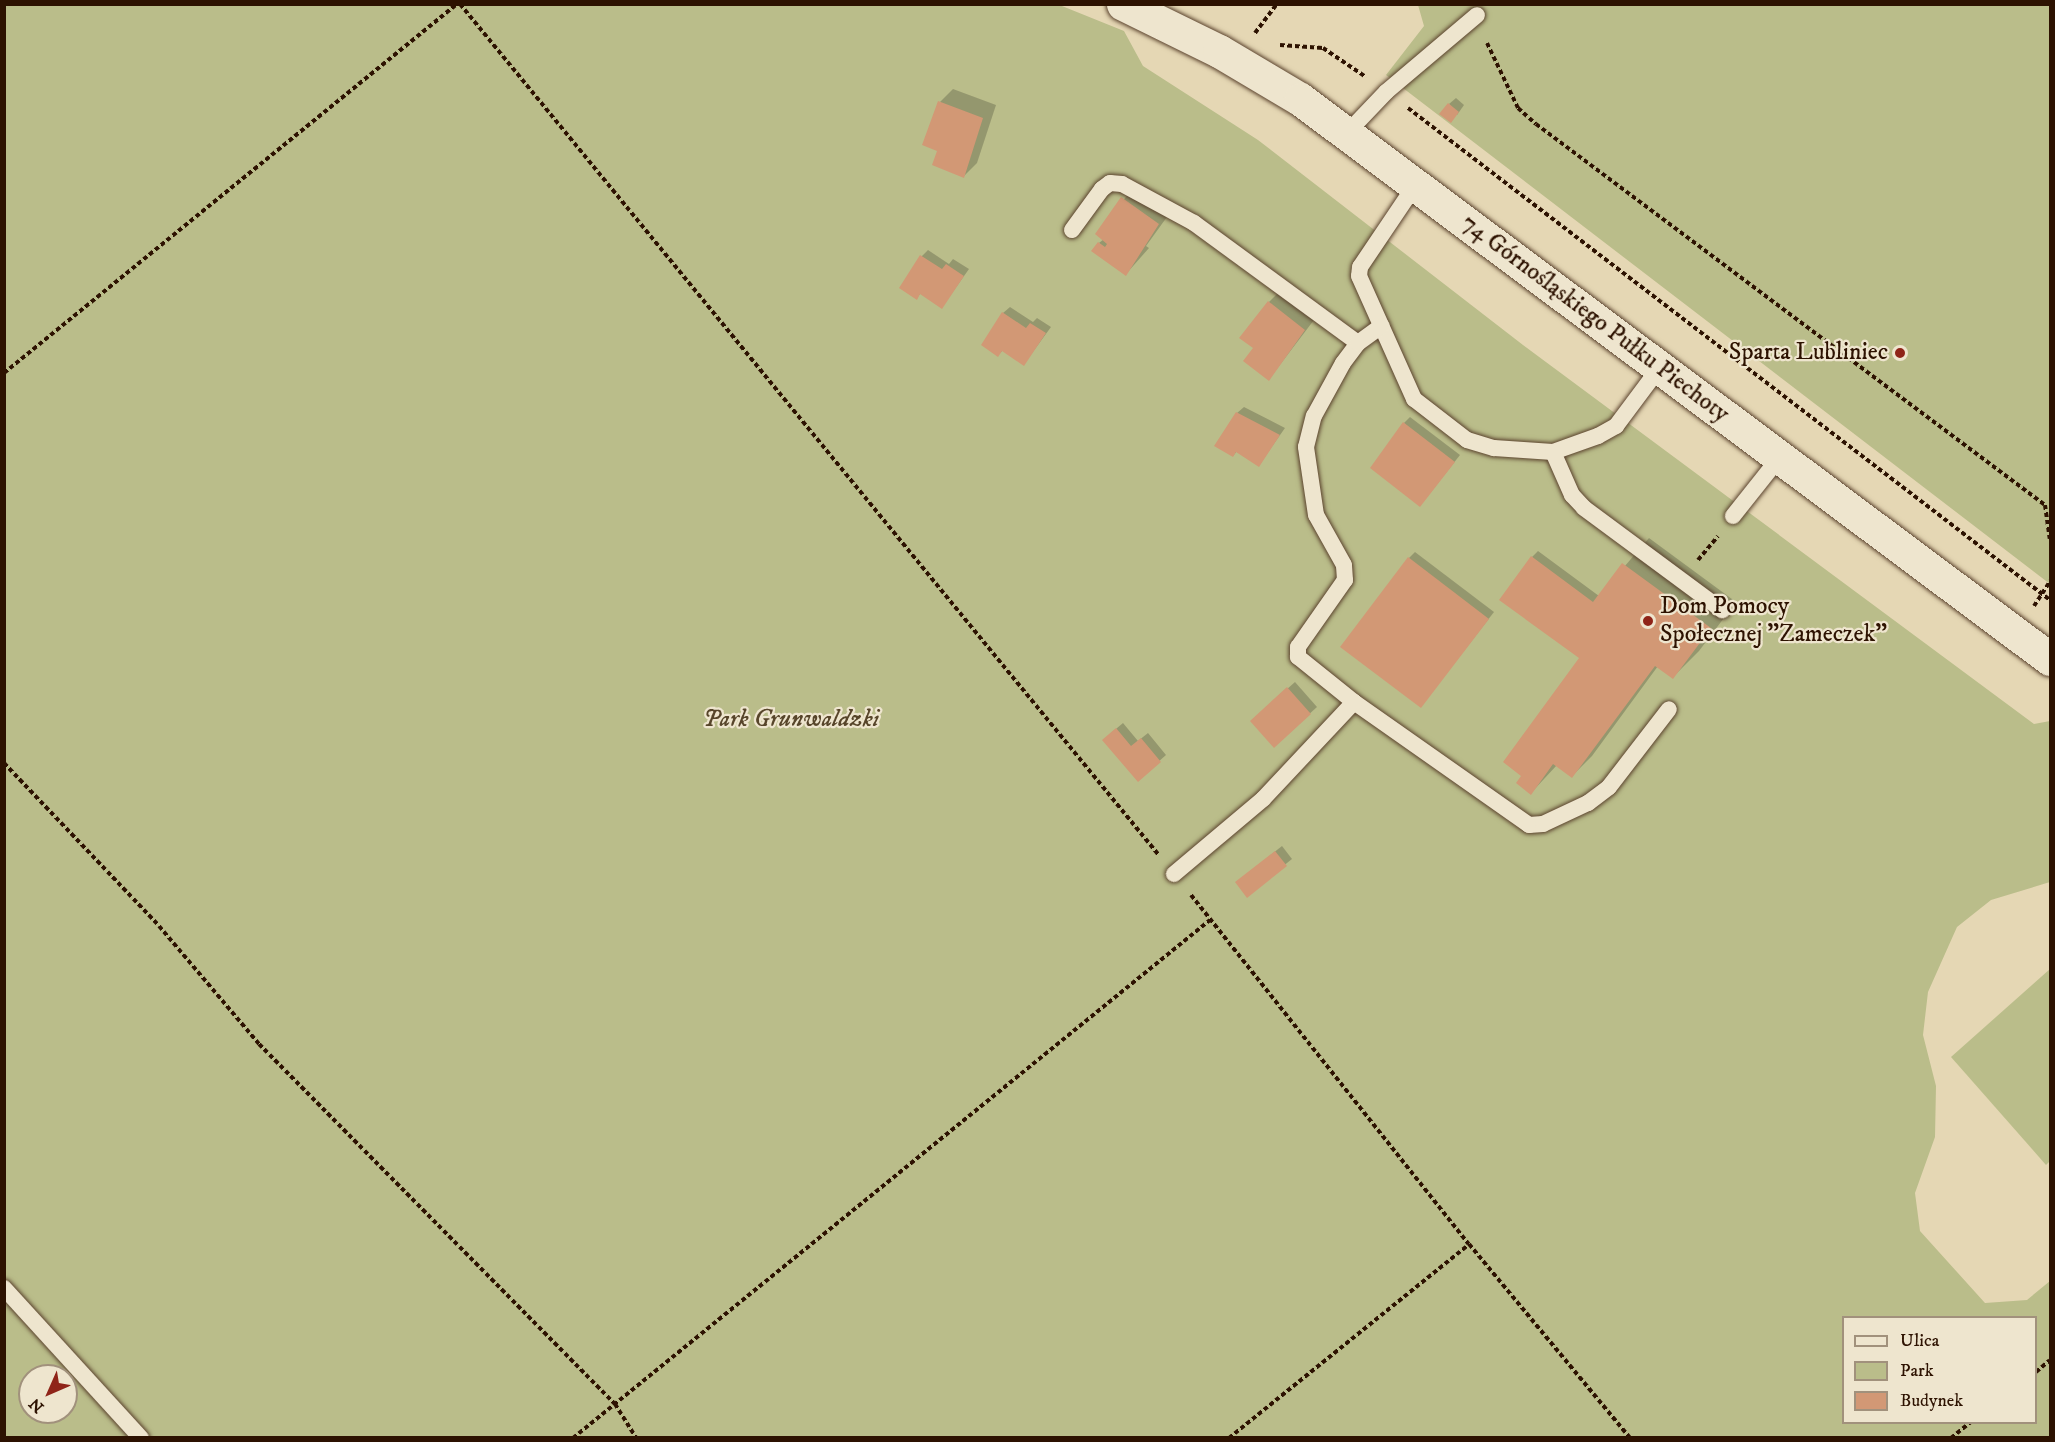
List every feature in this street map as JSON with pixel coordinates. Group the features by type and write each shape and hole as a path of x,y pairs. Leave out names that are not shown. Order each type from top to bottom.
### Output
{"street":[{"name":"74 Górnośląskiego Pułku Piechoty","path":"1123,4 1257,71 1347,133 2050,659"}],"lane":[{"path":"1347,133 1386,92 1477,15"},
{"path":"1072,230 1102,189 1110,183 1122,184 1203,229 1358,343"},
{"path":"1416,184 1360,267 1359,276 1414,399 1467,440 1494,448 1553,452 1616,426 1660,367"},
{"path":"1381,326 1358,343 1314,416 1306,447 1316,515 1344,565 1345,580 1298,647 1298,657 1354,702 1529,825 1543,824 1579,807 1609,787 1669,709"},
{"path":"1553,452 1572,495 1584,508 1722,610"},
{"path":"1733,516 1779,457"},
{"path":"1174,874 1263,799 1354,702"},
{"path":"4,1288 141,1437"}],"path":[{"path":"4,373 458,4 1174,874 1470,1244 1630,1437"},
{"path":"1253,35 1277,4"},
{"path":"1477,15 1506,87 1518,108 1536,124 2045,505 2050,539"},
{"path":"1269,44 1323,48 1386,92 2050,600"},
{"path":"1683,580 1733,516"},
{"path":"4,763 159,926 259,1044 615,1404 636,1437"},
{"path":"573,1437 1210,920"},
{"path":"1229,1437 1470,1244"},
{"path":"2037,1371 2050,1360"},
{"path":"1951,1437 1968,1424"}],"green space":[{"name":"Park Grunwaldzki","path":"1057,4 1124,31 1143,66 1258,140 1523,345 2034,724 2050,721 2050,882 1991,900 1957,927 1928,992 1923,1035 1936,1086 1935,1137 1915,1193 1920,1231 1985,1303 2027,1300 2050,1281 2050,1437 5,1437 5,5"},
{"name":"Sparta Lubliniec","path":"1418,5 2050,5 2050,584 1386,75 1424,26"},
{"path":"2050,969 2050,1161 2046,1165 1951,1057"}],"building":[{"path":"938,101 983,118 964,178 932,165 937,151 922,145"},
{"path":"1448,103 1459,112 1451,123 1439,114"},
{"path":"1121,197 1159,224 1126,276 1091,251 1098,242 1105,247 1107,244 1095,234"},
{"path":"920,255 942,269 946,264 964,276 942,309 920,294 917,300 899,288"},
{"path":"1268,301 1305,330 1269,381 1243,361 1253,348 1239,338"},
{"path":"1002,312 1026,328 1030,323 1046,333 1024,366 1002,351 998,357 981,345"},
{"path":"1236,412 1280,435 1259,467 1236,452 1233,457 1214,446"},
{"path":"1403,422 1455,462 1420,507 1370,468"},
{"path":"1531,556 1593,602 1622,563 1711,628 1673,679 1655,666 1572,778 1553,764 1531,795 1516,783 1521,776 1503,762 1579,658 1499,600"},
{"path":"1408,557 1489,619 1421,708 1340,647"},
{"path":"1287,687 1311,714 1274,748 1250,721"},
{"path":"1116,728 1131,746 1141,738 1161,762 1138,782 1102,740"},
{"path":"1275,851 1287,866 1247,898 1235,882"}],"place":[{"name":"Sparta Lubliniec","path":"1900,353"},
{"name":"Dom Pomocy Społecznej \"Zameczek\"","path":"1648,621"}]}
